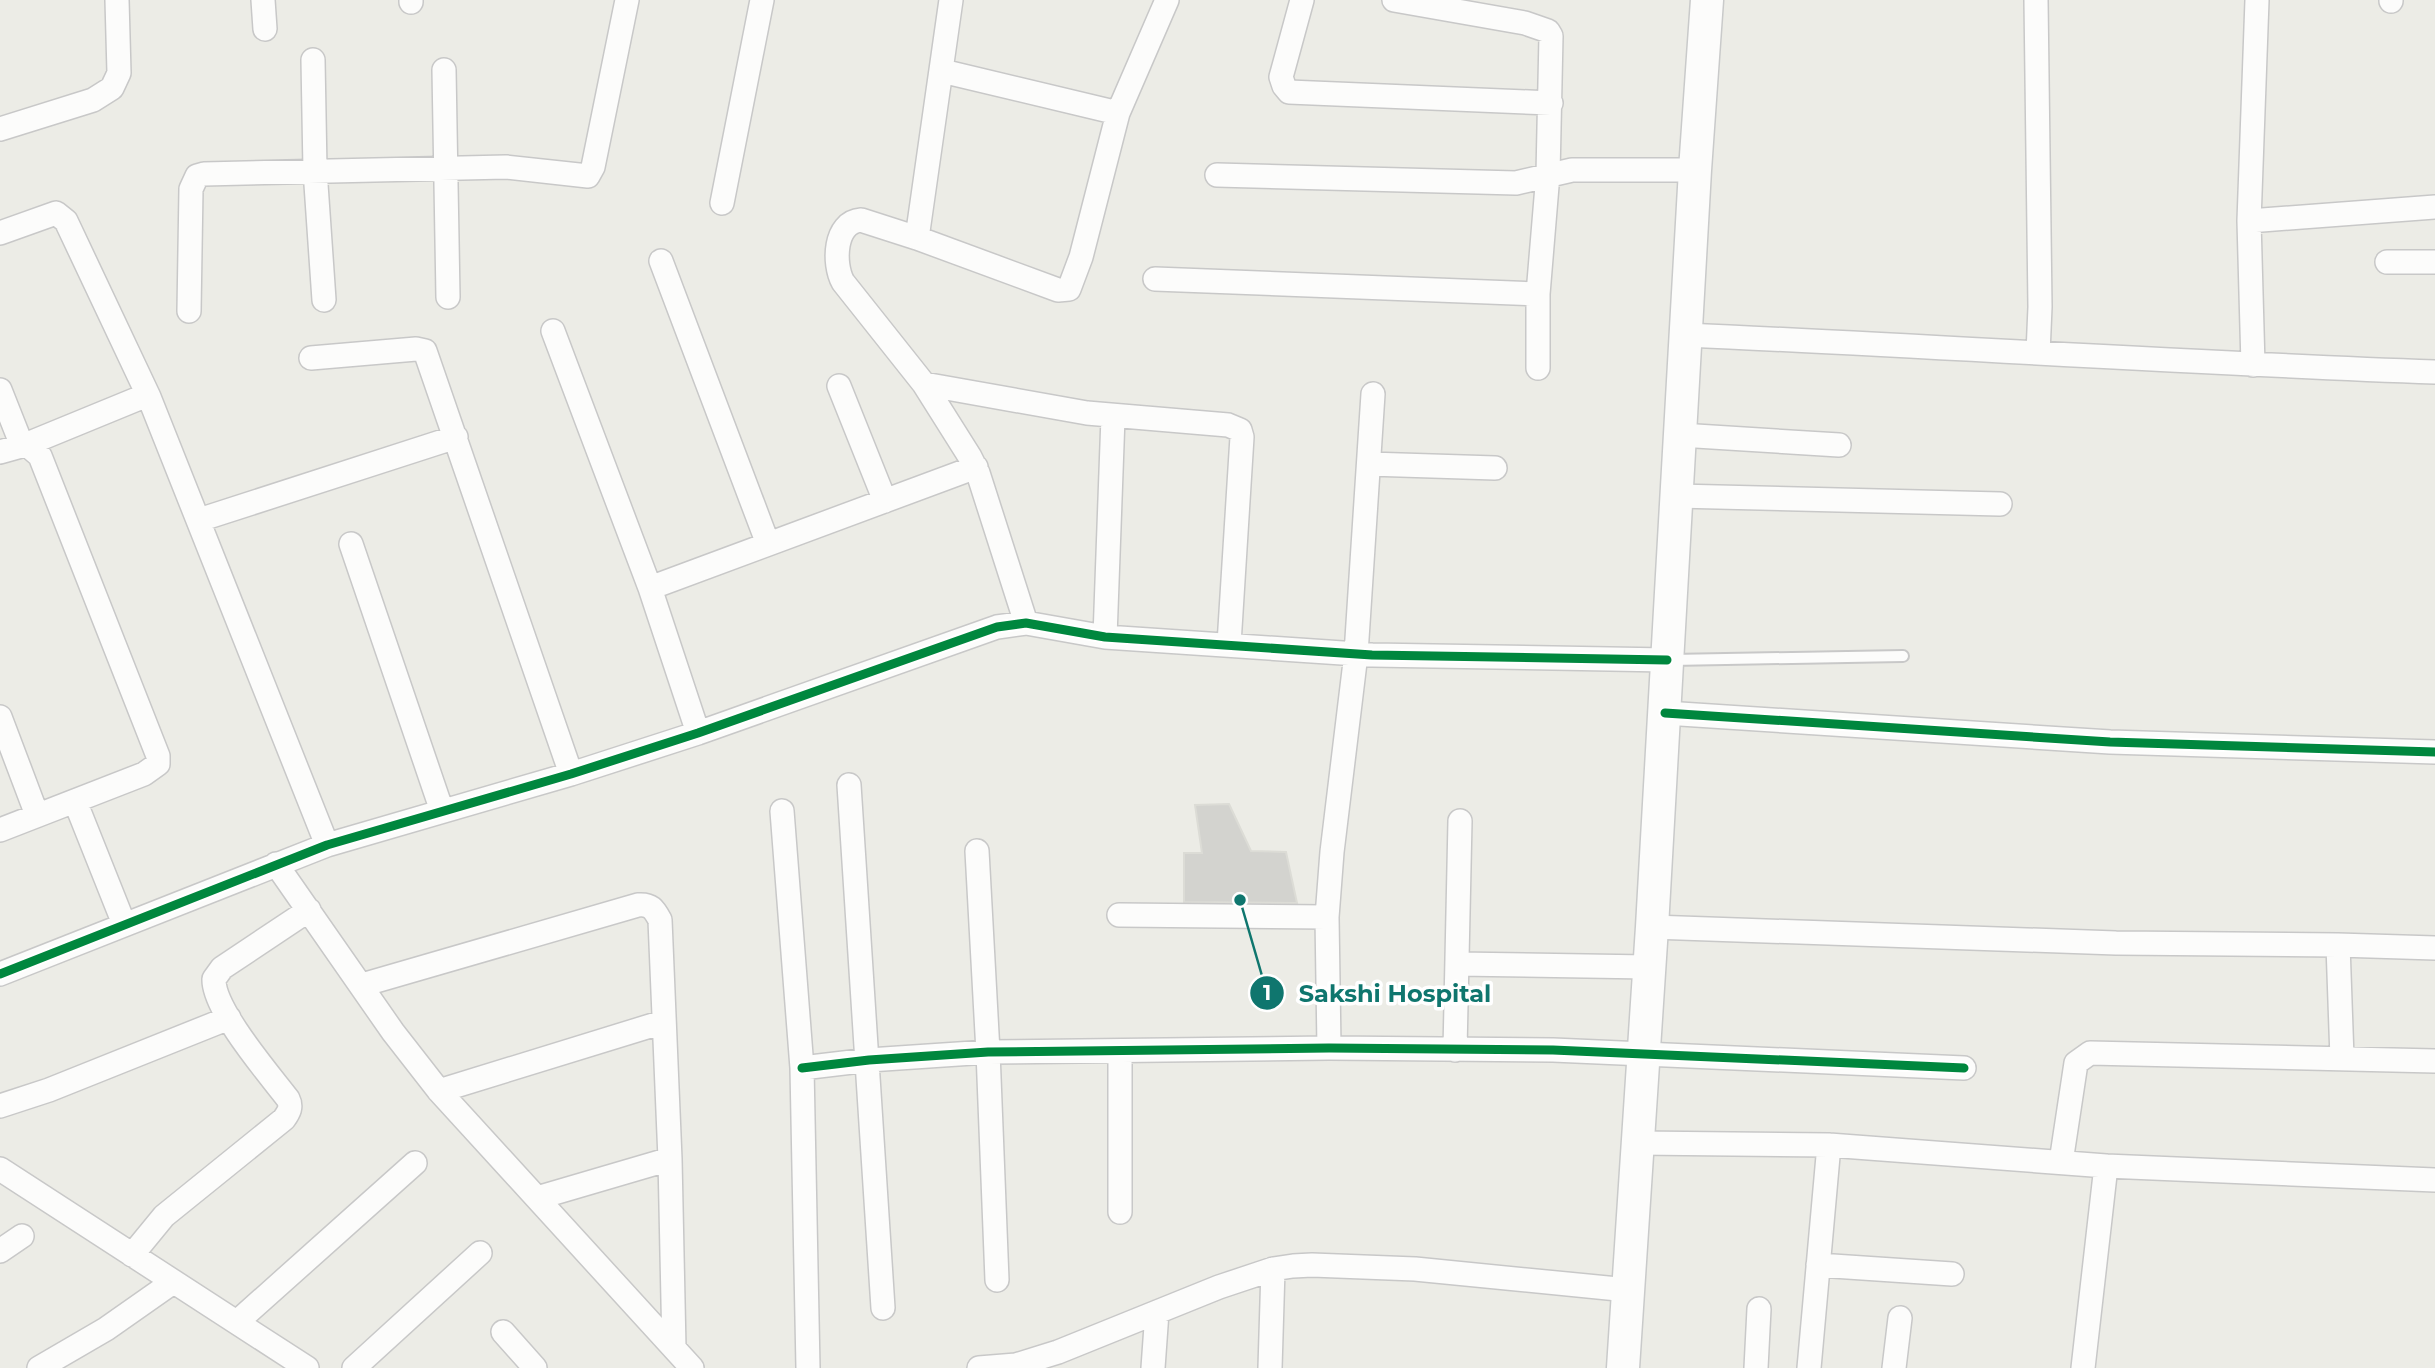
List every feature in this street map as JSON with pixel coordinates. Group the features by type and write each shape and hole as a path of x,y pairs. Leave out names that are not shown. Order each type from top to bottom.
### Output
{"main road":[{"path":"1623,1368 1707,0"}],"street":[{"path":"0,128 93,100 112,88 119,73 117,0"},
{"path":"264,0 264,29"},
{"path":"189,311 191,189 197,176 315,170 506,167 588,176 593,167 627,0"},
{"path":"722,203 762,0"},
{"path":"917,238 951,0"},
{"path":"1026,623 976,467 924,384 838,274 836,264 842,234 845,226 860,220 1058,290 1069,289 1081,257 1118,113 1167,0"},
{"path":"1302,0 1281,77 1289,92 1551,103"},
{"path":"1394,0 1525,23 1548,31 1551,36 1548,174 1538,295 1538,368"},
{"path":"2036,0 2040,307 2038,353"},
{"path":"2253,365 2249,221 2257,0"},
{"path":"313,60 315,170 324,300"},
{"path":"443,70 448,297"},
{"path":"942,71 1118,113"},
{"path":"1217,175 1516,183 1572,170 1695,170"},
{"path":"2249,221 2435,207"},
{"path":"0,233 56,213 66,221 149,397 327,845"},
{"path":"661,261 768,544"},
{"path":"2387,262 2435,262"},
{"path":"1154,279 1538,295"},
{"path":"554,331 650,588 698,733"},
{"path":"1686,335 2435,372"},
{"path":"311,358 416,349 425,351 571,774"},
{"path":"924,384 1113,417 1228,425 1240,430 1242,437 1229,644"},
{"path":"839,386 885,501"},
{"path":"0,390 19,438 40,456 158,756 158,764 151,771 0,830"},
{"path":"1329,1048 1327,917 1332,852 1356,654 1373,394"},
{"path":"0,452 25,445 142,397 149,397"},
{"path":"1105,637 1113,417"},
{"path":"1680,435 1839,445"},
{"path":"199,520 456,437"},
{"path":"1369,464 1495,468"},
{"path":"650,588 976,467"},
{"path":"1676,496 2000,504"},
{"path":"351,544 442,811"},
{"path":"0,974 327,845 571,774 698,733 997,627 1026,623 1105,637 1356,654 1668,660"},
{"path":"1665,713 2097,741 2435,752"},
{"path":"0,717 37,816"},
{"path":"849,785 869,1060 883,1308"},
{"path":"75,801 124,924"},
{"path":"782,811 802,1069 808,1368"},
{"path":"1455,1049 1460,821"},
{"path":"977,851 997,1280"},
{"path":"276,864 393,1032 439,1090 692,1368"},
{"path":"362,985 625,908 647,904 654,909 660,920 670,1159 674,1348"},
{"path":"132,1255 164,1216 284,1119 289,1112 291,1105 288,1099 248,1046 216,997 214,979 222,968 309,910"},
{"path":"1119,915 1327,917"},
{"path":"1652,926 2116,943 2435,948"},
{"path":"2338,945 2342,1058"},
{"path":"1457,964 1648,967"},
{"path":"0,1107 229,1018"},
{"path":"439,1090 663,1022"},
{"path":"802,1069 869,1060 988,1052 1329,1048 1642,1054 1965,1068"},
{"path":"1120,1051 1120,1212"},
{"path":"2061,1162 2076,1063 2090,1053 2435,1061"},
{"path":"1638,1143 1829,1145 2106,1166 2435,1180"},
{"path":"1809,1368 1829,1145"},
{"path":"537,1198 670,1159"},
{"path":"237,1322 415,1163"},
{"path":"2083,1368 2106,1166"},
{"path":"0,1169 307,1368"},
{"path":"0,1251 22,1236"},
{"path":"354,1368 481,1253"},
{"path":"979,1368 1016,1365 1048,1356 1273,1269 1312,1265 1415,1269 1628,1290"},
{"path":"1818,1265 1952,1275"},
{"path":"1270,1368 1273,1269"},
{"path":"39,1368 106,1329 173,1282"},
{"path":"1756,1368 1759,1308"},
{"path":"1153,1368 1157,1312"},
{"path":"1894,1368 1900,1318"},
{"path":"503,1332 535,1368"}],"lane":[{"path":"1668,660 1903,656"}],"building":[{"path":"1229,804 1251,851 1286,852 1297,903 1184,902 1184,853 1202,853 1195,805"}],"cycle path":[{"path":"0,974 327,845 571,774 698,733 997,627 1026,623 1105,637 1372,655 1667,660"},
{"path":"1665,713 2110,742 2435,752"},
{"path":"802,1068 869,1060 988,1052 1329,1048 1553,1050 1964,1068"}],"place":[{"name":"Sakshi Hospital","path":"1240,900"}]}
